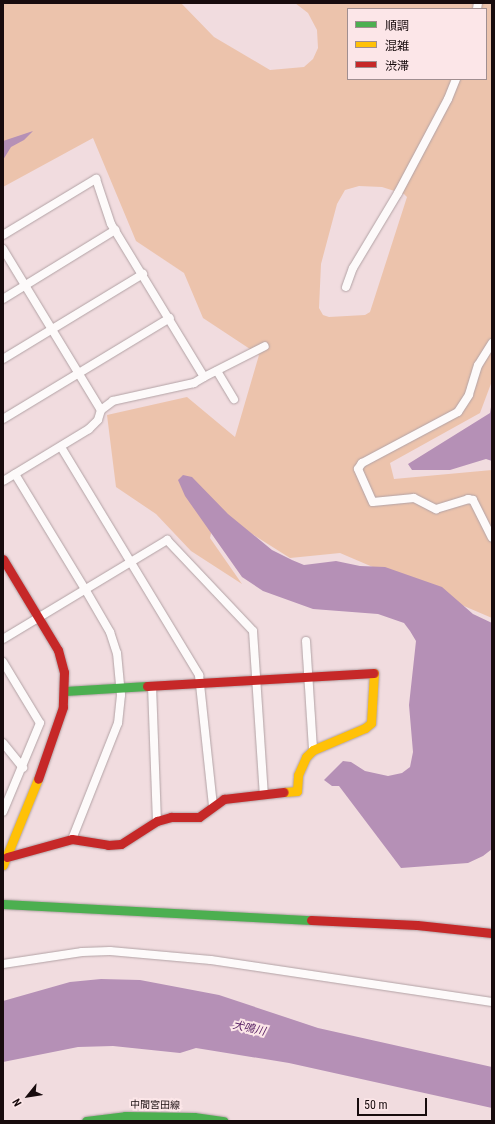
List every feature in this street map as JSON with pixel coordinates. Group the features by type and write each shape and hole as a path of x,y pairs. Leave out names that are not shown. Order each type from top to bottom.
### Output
{"street":[{"path":"346,287 353,268 398,193 445,106 456,80"},
{"path":"3,235 96,178 115,230 170,318 204,377"},
{"path":"3,299 115,230"},
{"path":"3,249 101,410"},
{"path":"3,359 143,274"},
{"path":"3,419 170,318"},
{"path":"492,343 478,365 469,395 458,412 362,463 358,470 373,502 414,498 436,509 468,499 473,500 492,538"},
{"path":"3,482 61,447 98,420 101,410 113,401 194,383 265,346"},
{"path":"217,371 234,399"},
{"path":"61,447 199,674 201,682 210,796 213,805"},
{"path":"15,474 86,589 110,632 117,653 121,688 118,723 72,839"},
{"path":"3,639 38,616 167,540 250,625 253,631 255,680 264,794"},
{"path":"3,559 58,650 64,672 65,691 63,708 41,772 5,861"},
{"path":"306,641 313,750"},
{"path":"3,662 40,723 23,768 3,812"},
{"path":"5,861 72,839 108,845 121,844 157,821 171,817 199,817 213,805 224,799 297,791 298,775 306,757 313,750 365,728 371,723 374,674 201,682 65,691"},
{"path":"152,686 157,821"},
{"path":"3,743 23,768"},
{"path":"3,904 417,925 492,933"},
{"path":"3,964 82,952 110,951 211,960 492,1002"},
{"name":"中間宮田線","path":"86,1121 125,1116 194,1117 224,1121"}],"shaded area":[{"path":"3,3 181,3 214,37 270,70 304,67 313,59 318,48 317,30 308,13 295,3 492,3 492,381 480,413 390,463 394,479 492,470 492,618 340,553 290,558 216,511 210,538 242,584 191,551 156,514 116,487 107,415 187,397 235,437 259,355 203,318 184,273 136,241 93,138 3,187","holes":["359,186 382,187 404,194 407,197 370,312 365,315 329,317 323,315 319,308 321,264 337,204 345,190"]}],"water":[{"path":"33,131 24,140 11,147 3,160 3,141"},
{"path":"492,401 492,461 486,459 450,470 412,470 408,464 490,413"},
{"path":"183,475 192,477 228,514 272,550 292,560 304,565 336,561 360,566 385,567 442,587 473,614 492,623 492,849 483,856 468,863 401,868 339,786 332,786 324,780 343,761 351,762 365,771 388,776 402,773 410,767 413,752 409,705 416,641 404,623 378,614 313,609 263,591 242,577 185,496 178,480"},
{"name":"犬鳴川","path":"101,979 140,980 219,995 318,1028 492,1067 492,1108 289,1063 196,1048 180,1053 113,1046 78,1047 3,1062 3,1001 70,982"}],"traffic: fast":[{"path":"65,691 147,686"},
{"path":"3,904 311,920"},
{"path":"86,1121 125,1116 194,1117 224,1121"}],"traffic: slow":[{"path":"284,792 297,791 298,775 306,757 313,750 365,728 371,723 374,673"},
{"path":"3,865 38,779"}],"traffic: jam":[{"path":"3,559 58,650 64,672 63,707 38,779"},
{"path":"147,686 374,673"},
{"path":"7,857 72,839 108,845 121,844 157,821 171,817 199,817 224,799 284,792"},
{"path":"311,920 417,925 492,933"}]}
